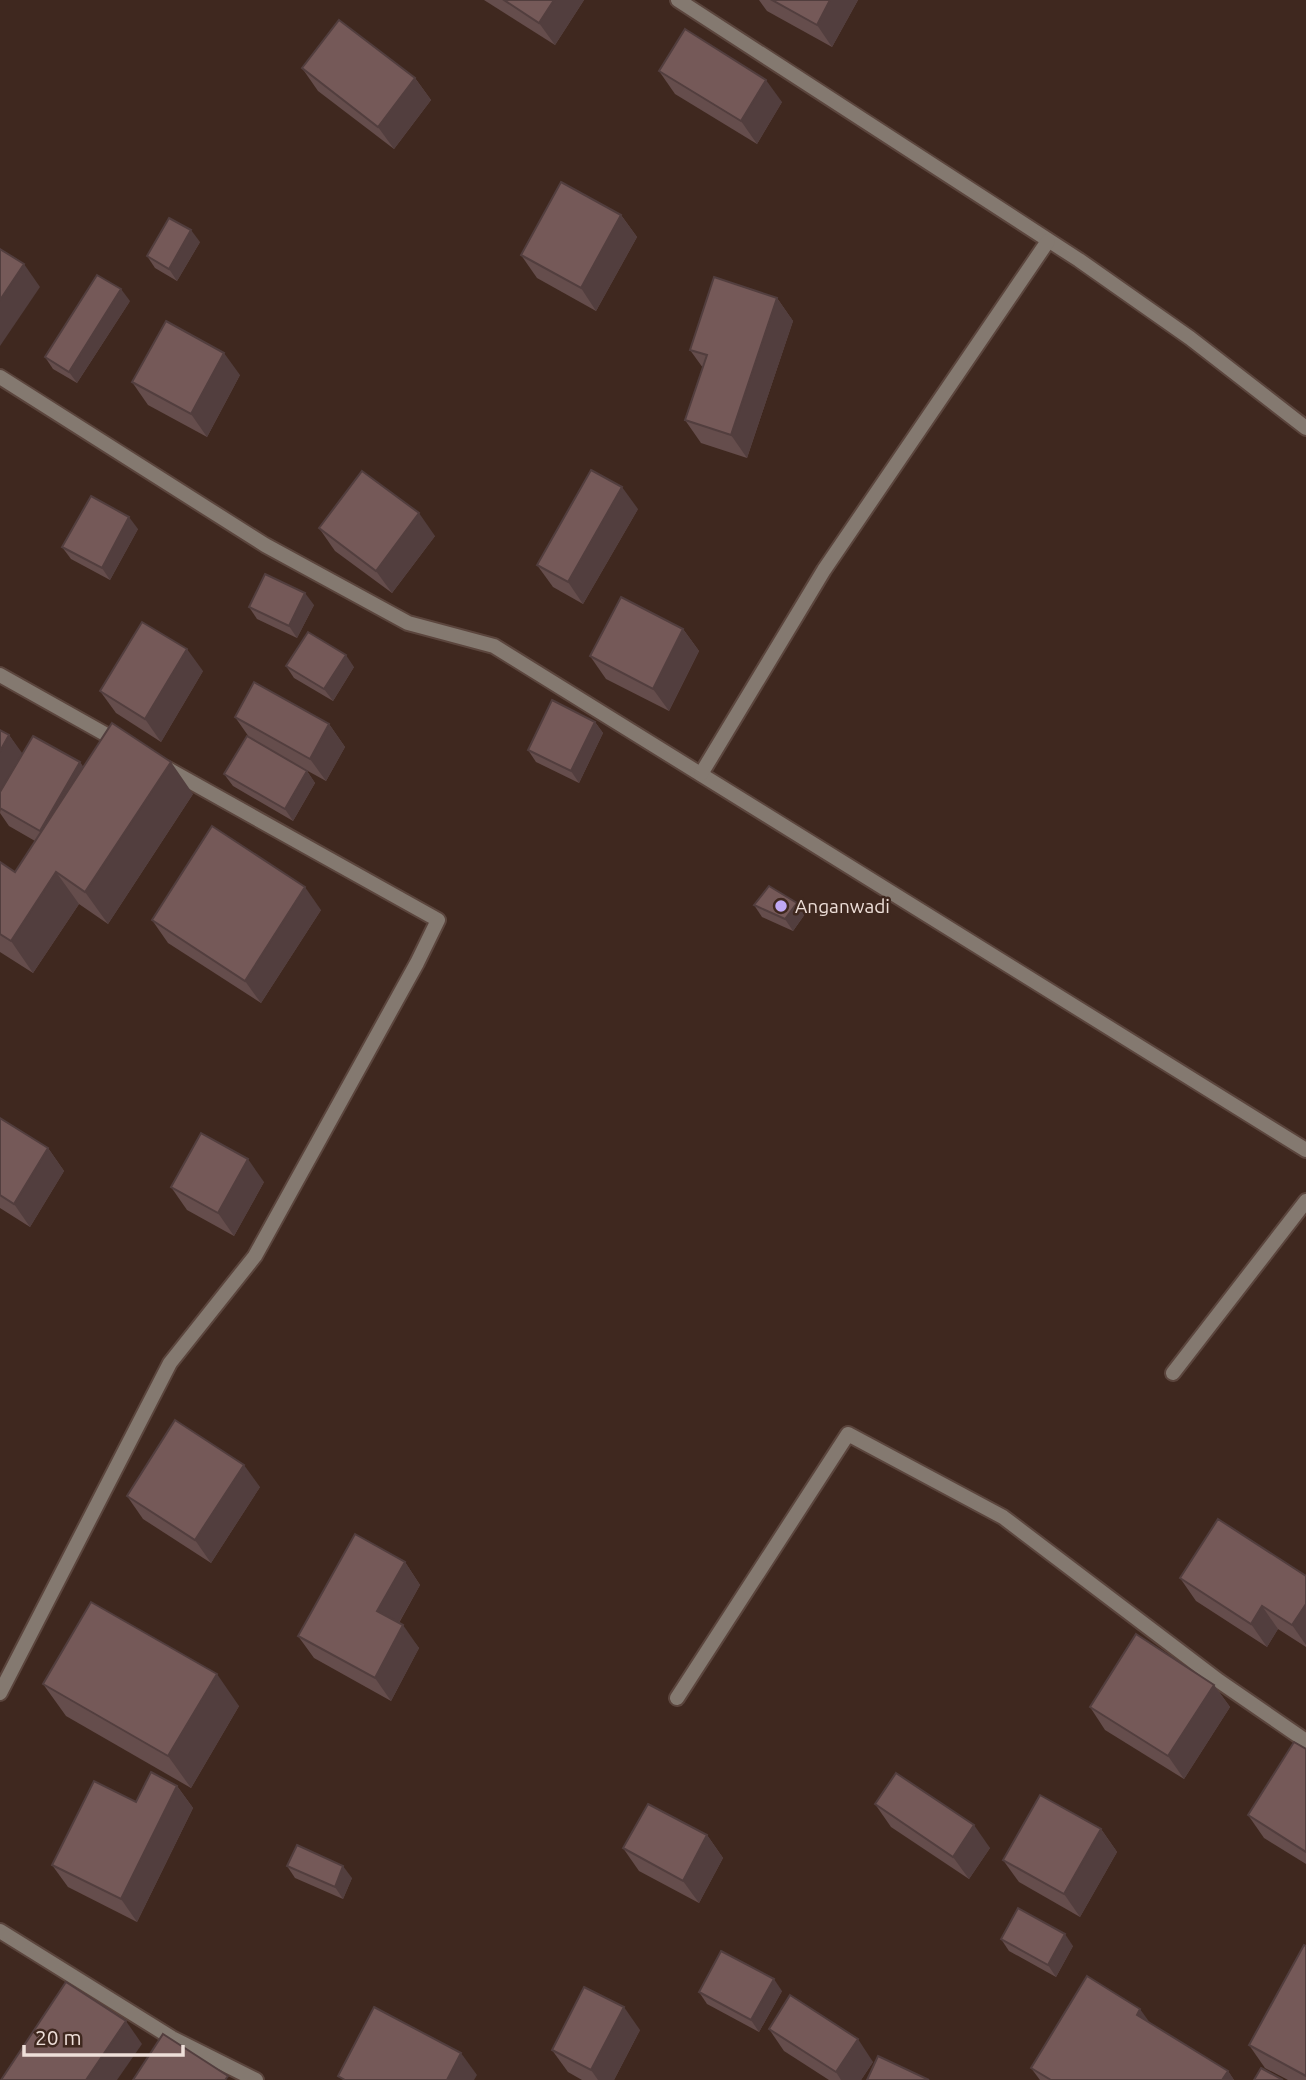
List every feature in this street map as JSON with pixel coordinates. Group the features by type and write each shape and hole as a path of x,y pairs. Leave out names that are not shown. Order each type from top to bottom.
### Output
{"street":[{"path":"678,0 1048,241 1190,338 1306,428"},
{"path":"701,774 824,570 1048,241"},
{"path":"0,377 265,545 408,623 494,646 1306,1150"},
{"path":"0,675 130,748"},
{"path":"0,1693 170,1363 255,1256 438,920 154,761"},
{"path":"1173,1373 1306,1201"},
{"path":"677,1698 848,1434 1003,1517 1219,1681 1306,1741"},
{"path":"0,1931 169,2043 256,2080"}],"building":[{"path":"504,0 554,0 539,23"},
{"path":"772,0 830,0 817,25"},
{"path":"339,20 415,78 378,127 302,68"},
{"path":"685,29 766,80 741,121 659,71"},
{"path":"561,182 621,215 581,288 521,255"},
{"path":"169,218 191,230 169,269 147,256"},
{"path":"0,249 24,264 0,300"},
{"path":"97,275 121,289 69,372 45,357"},
{"path":"714,277 777,298 731,435 685,420 707,355 690,350"},
{"path":"166,321 224,353 191,414 132,382"},
{"path":"591,470 622,487 568,582 537,565"},
{"path":"362,471 419,513 376,571 319,528"},
{"path":"91,496 129,517 102,568 62,547"},
{"path":"265,574 305,593 289,626 249,607"},
{"path":"621,597 683,629 653,689 590,656"},
{"path":"142,622 187,649 145,719 100,691"},
{"path":"308,632 346,655 324,689 286,666"},
{"path":"254,682 329,724 310,759 235,717"},
{"path":"552,700 595,722 571,771 528,750"},
{"path":"112,723 171,762 85,892 56,872 11,941 0,934 0,862 15,872"},
{"path":"0,730 9,735 0,751"},
{"path":"33,736 80,762 40,831 0,808 0,792"},
{"path":"247,736 307,771 285,809 224,774"},
{"path":"212,826 305,887 245,981 152,920"},
{"path":"769,886 797,903 785,919 754,905"},
{"path":"0,1118 48,1148 14,1204 0,1195"},
{"path":"201,1133 248,1159 218,1213 171,1187"},
{"path":"175,1420 244,1465 195,1540 127,1496"},
{"path":"1218,1519 1306,1576 1306,1604 1292,1625 1262,1606 1251,1624 1180,1578"},
{"path":"355,1534 405,1562 377,1611 403,1625 375,1678 298,1636"},
{"path":"91,1602 217,1674 168,1756 43,1684"},
{"path":"1136,1634 1214,1685 1168,1756 1090,1707"},
{"path":"1294,1742 1306,1749 1306,1852 1248,1815"},
{"path":"151,1772 177,1786 121,1899 52,1865 94,1781 136,1802"},
{"path":"896,1773 974,1825 953,1857 875,1804"},
{"path":"1040,1795 1101,1829 1064,1894 1003,1860"},
{"path":"648,1804 707,1835 683,1881 623,1848"},
{"path":"297,1845 343,1866 335,1887 287,1866"},
{"path":"1018,1908 1065,1934 1048,1965 1001,1939"},
{"path":"1304,1945 1306,1946 1306,2076 1249,2045"},
{"path":"721,1951 774,1979 751,2020 699,1992"},
{"path":"1087,1976 1140,2009 1137,2015 1228,2071 1222,2080 1051,2080 1031,2068"},
{"path":"66,1982 126,2021 86,2080 1,2080"},
{"path":"584,1987 624,2007 591,2070 552,2050"},
{"path":"790,1995 858,2039 836,2072 769,2029"},
{"path":"374,2007 461,2053 447,2080 345,2080 338,2076"},
{"path":"163,2034 228,2076 225,2080 133,2080"},
{"path":"878,2056 929,2080 867,2080"},
{"path":"1261,2068 1283,2080 1254,2080"}],"place":[{"name":"Anganwadi","path":"781,906"}]}
